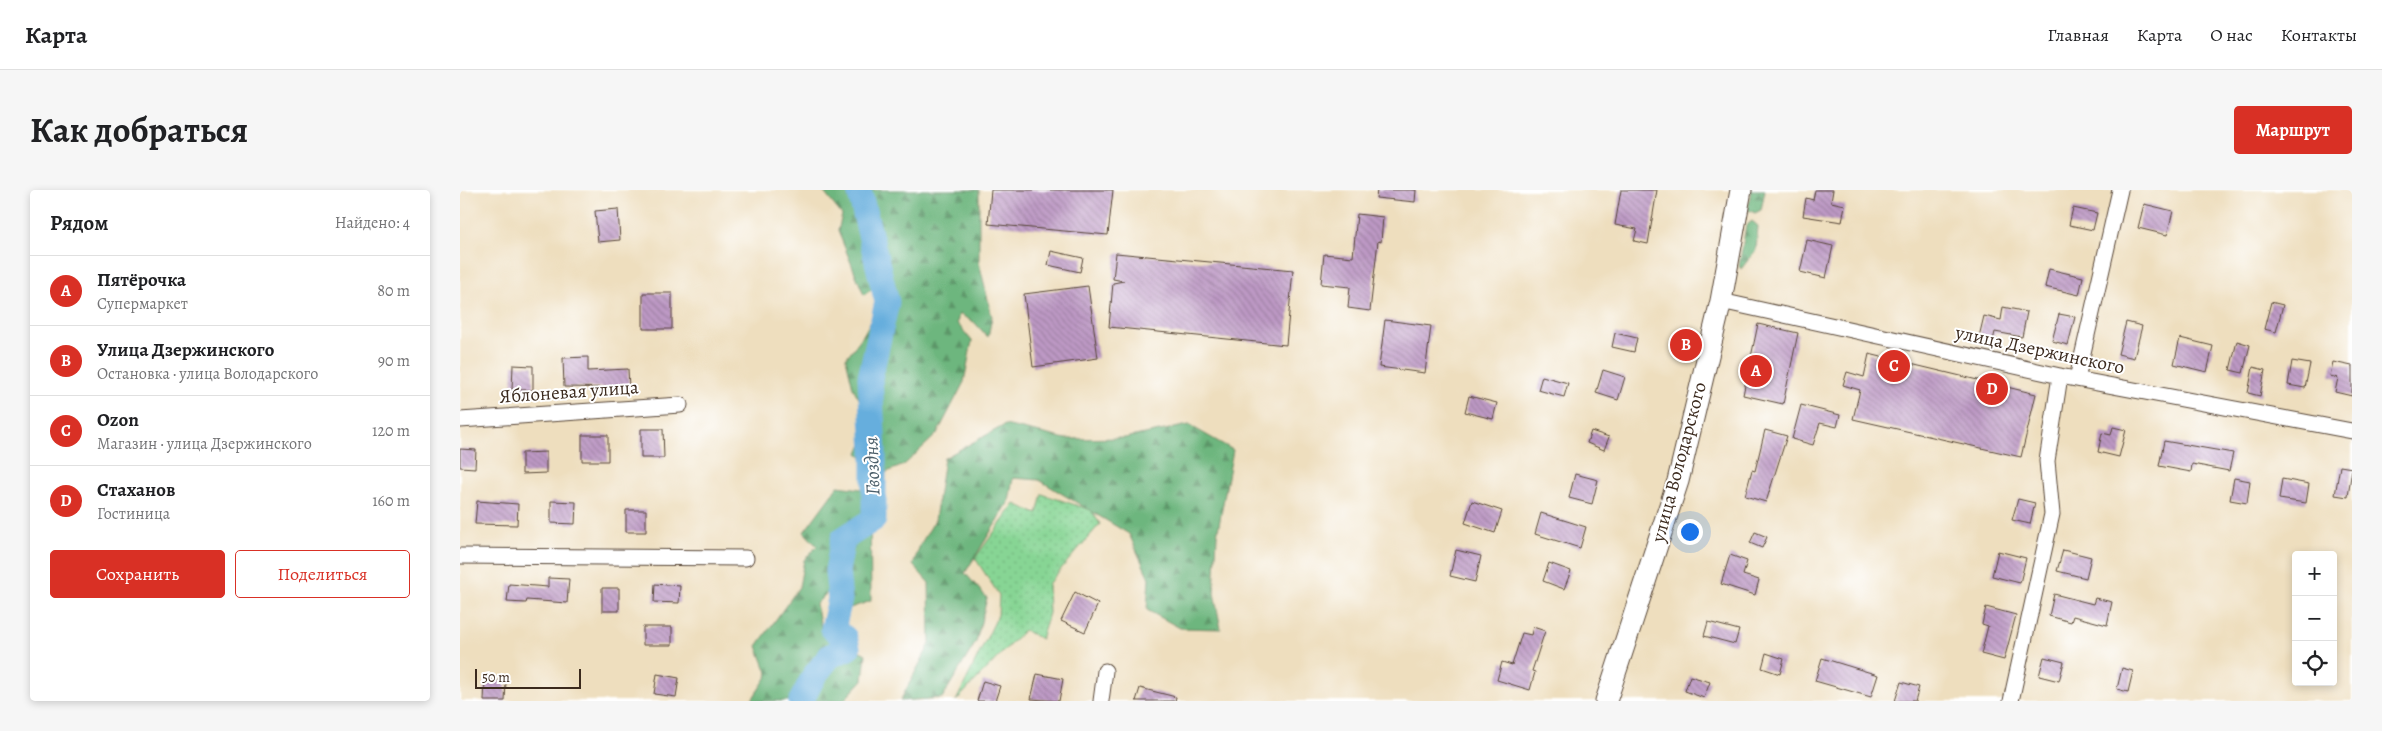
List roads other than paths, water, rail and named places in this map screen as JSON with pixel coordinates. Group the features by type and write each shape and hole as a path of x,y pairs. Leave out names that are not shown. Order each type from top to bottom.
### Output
{"main road":[{"name":"улица Володарского","path":"1606,701 1678,481 1721,301 1741,190"}],"street":[{"path":"2077,379 2120,190"},
{"name":"улица Дзержинского","path":"1721,301 2060,376 2352,431"},
{"path":"2011,701 2052,514 2047,461 2060,376"},
{"name":"Яблоневая улица","path":"460,420 680,405"},
{"path":"460,556 746,558"},
{"path":"1101,701 1105,671"}],"waterway":[{"name":"Гвоздня","path":"801,701 814,676 830,656 848,648 845,638 833,629 840,599 837,571 843,539 874,519 874,452 870,378 887,302 859,190"}],"place":[{"name":"Улица Дзержинского","path":"1686,345"},
{"name":"Ozon","path":"1894,366"},
{"name":"Пятёрочка","path":"1756,371"},
{"name":"Стаханов","path":"1992,389"}]}
